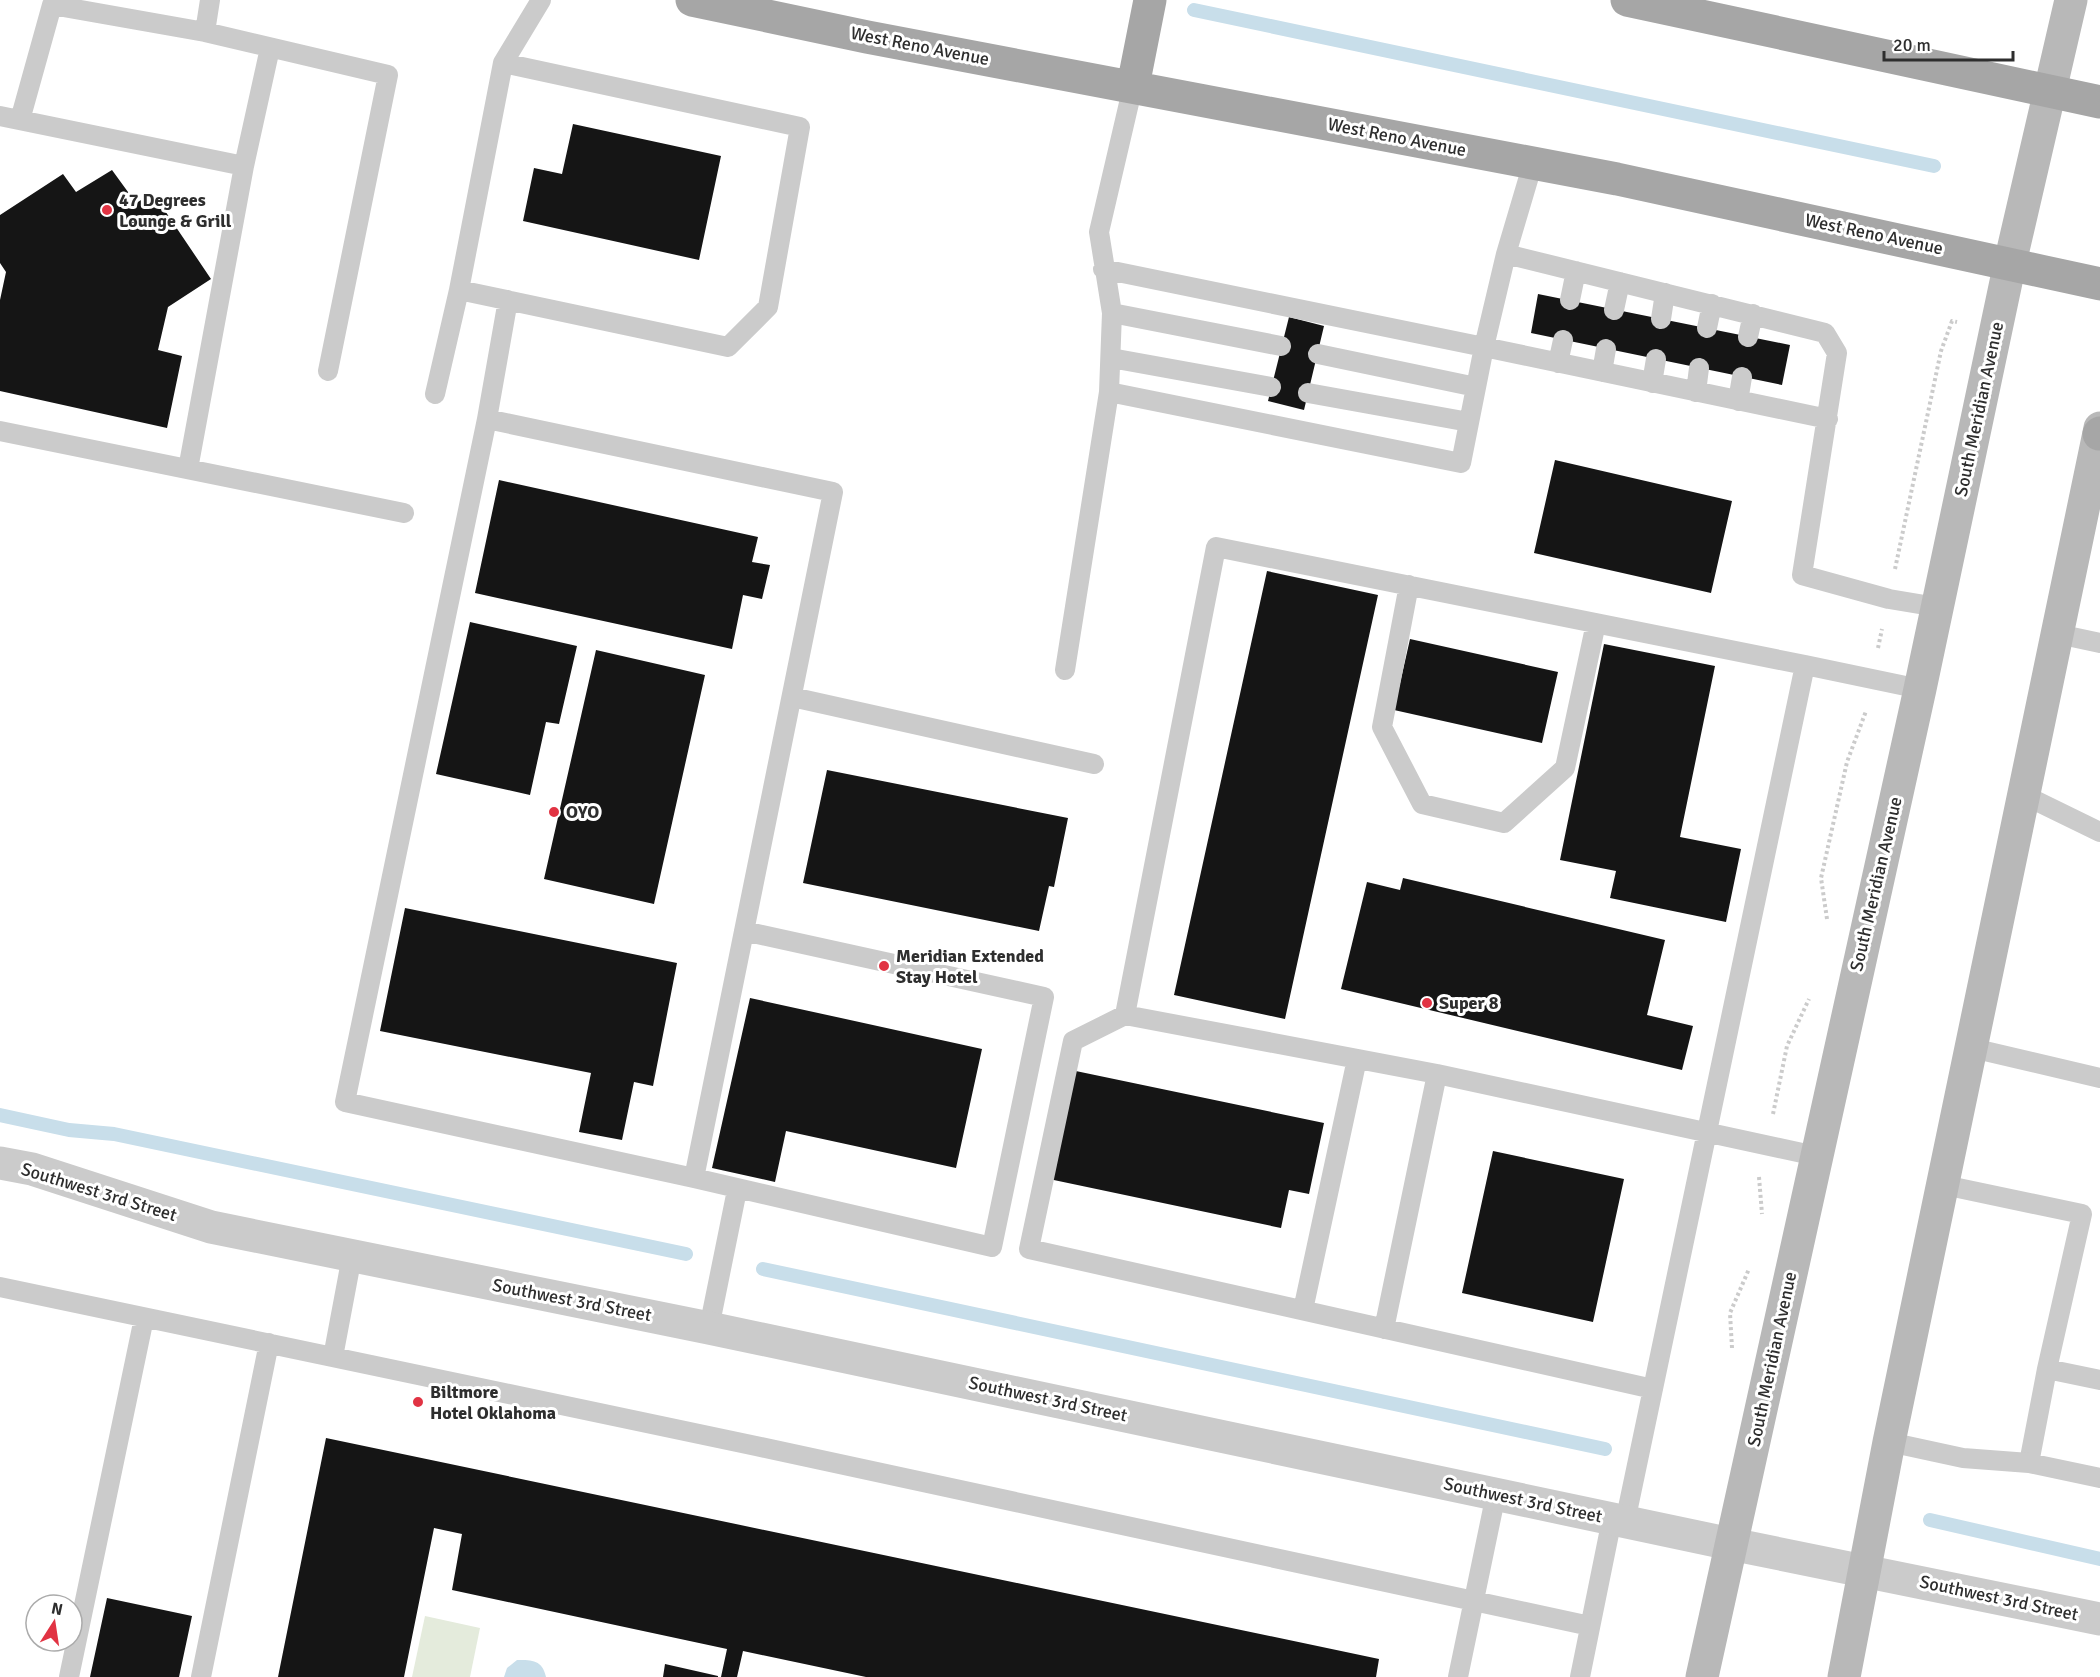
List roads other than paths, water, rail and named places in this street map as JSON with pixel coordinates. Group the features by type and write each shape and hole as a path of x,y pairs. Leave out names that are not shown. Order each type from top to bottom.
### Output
{"main road":[{"name":"West Reno Avenue","path":"692,0 867,37 1533,163 2100,284"},
{"path":"1133,86 1149,0"},
{"path":"1627,0 2100,102"},
{"name":"South Meridian Avenue","path":"1702,1677 1815,1156 1920,689 2010,263 2048,91 2071,0"},
{"path":"1844,1677 1889,1442 2100,432"}],"street":[{"name":"Southwest 3rd Street","path":"0,1163 32,1169 211,1227 709,1328 1731,1544 2100,1619"}],"lane":[{"path":"205,32 210,0"},
{"path":"435,394 459,290 503,63 541,0"},
{"path":"20,120 52,5 205,32 388,75 328,371"},
{"path":"188,469 244,166 270,48"},
{"path":"459,290 728,347 768,307 800,127 503,63"},
{"path":"1065,670 1109,392 1112,313 1103,269 1099,232 1133,86"},
{"path":"0,116 244,166"},
{"path":"1109,392 1461,463 1484,347 1506,254 1533,163"},
{"path":"1506,254 1825,333 1837,353 1802,575 1888,599 1937,607"},
{"path":"1103,269 1828,419"},
{"path":"1570,300 1576,271"},
{"path":"1614,309 1620,282"},
{"path":"1661,319 1665,293"},
{"path":"508,300 488,419 345,1102 694,1178 737,1190 992,1247 1044,997 744,931"},
{"path":"1707,328 1712,304"},
{"path":"1112,313 1281,346"},
{"path":"1748,337 1753,314"},
{"path":"1558,363 1563,340"},
{"path":"1602,372 1606,348"},
{"path":"1318,354 1476,387"},
{"path":"1111,358 1272,387"},
{"path":"1652,383 1656,359"},
{"path":"1696,392 1699,368"},
{"path":"1738,401 1742,377"},
{"path":"1308,393 1469,422"},
{"path":"488,419 833,492 694,1178"},
{"path":"0,431 404,513"},
{"path":"1125,1015 1216,547 1920,689"},
{"path":"1409,585 1382,728 1422,804 1504,823 1565,768 1596,623"},
{"path":"2058,634 2100,643"},
{"path":"1581,1677 1590,1626 1653,1389 1805,665"},
{"path":"792,697 1094,764"},
{"path":"2024,795 2100,832"},
{"path":"1653,1389 1029,1249 1073,1041 1125,1015 1437,1074 1815,1156"},
{"path":"1972,1048 2100,1078"},
{"path":"1303,1310 1357,1059"},
{"path":"1384,1329 1437,1074"},
{"path":"1944,1185 2082,1214 2047,1369 2029,1463"},
{"path":"709,1328 737,1190"},
{"path":"333,1357 352,1256"},
{"path":"0,1287 1590,1626"},
{"path":"69,1677 144,1318"},
{"path":"201,1677 269,1344"},
{"path":"2047,1369 2100,1380"},
{"path":"1889,1442 1964,1458 2029,1463 2100,1478"},
{"path":"1458,1677 1496,1494"}],"water":[{"path":"517,1660 536,1662 542,1667 546,1677 504,1677 507,1668"}],"waterway":[{"path":"1194,10 1934,166"},
{"path":"0,1115 69,1130 114,1134 686,1254"},
{"path":"763,1269 1605,1449"},
{"path":"1930,1520 2100,1559"}],"place":[{"name":"47 Degrees Lounge & Grill","path":"107,210"},
{"name":"OYO","path":"554,812"},
{"name":"Meridian Extended Stay Hotel","path":"884,966"},
{"name":"Super 8","path":"1427,1003"},
{"name":"Biltmore Hotel Oklahoma","path":"418,1402"}]}
